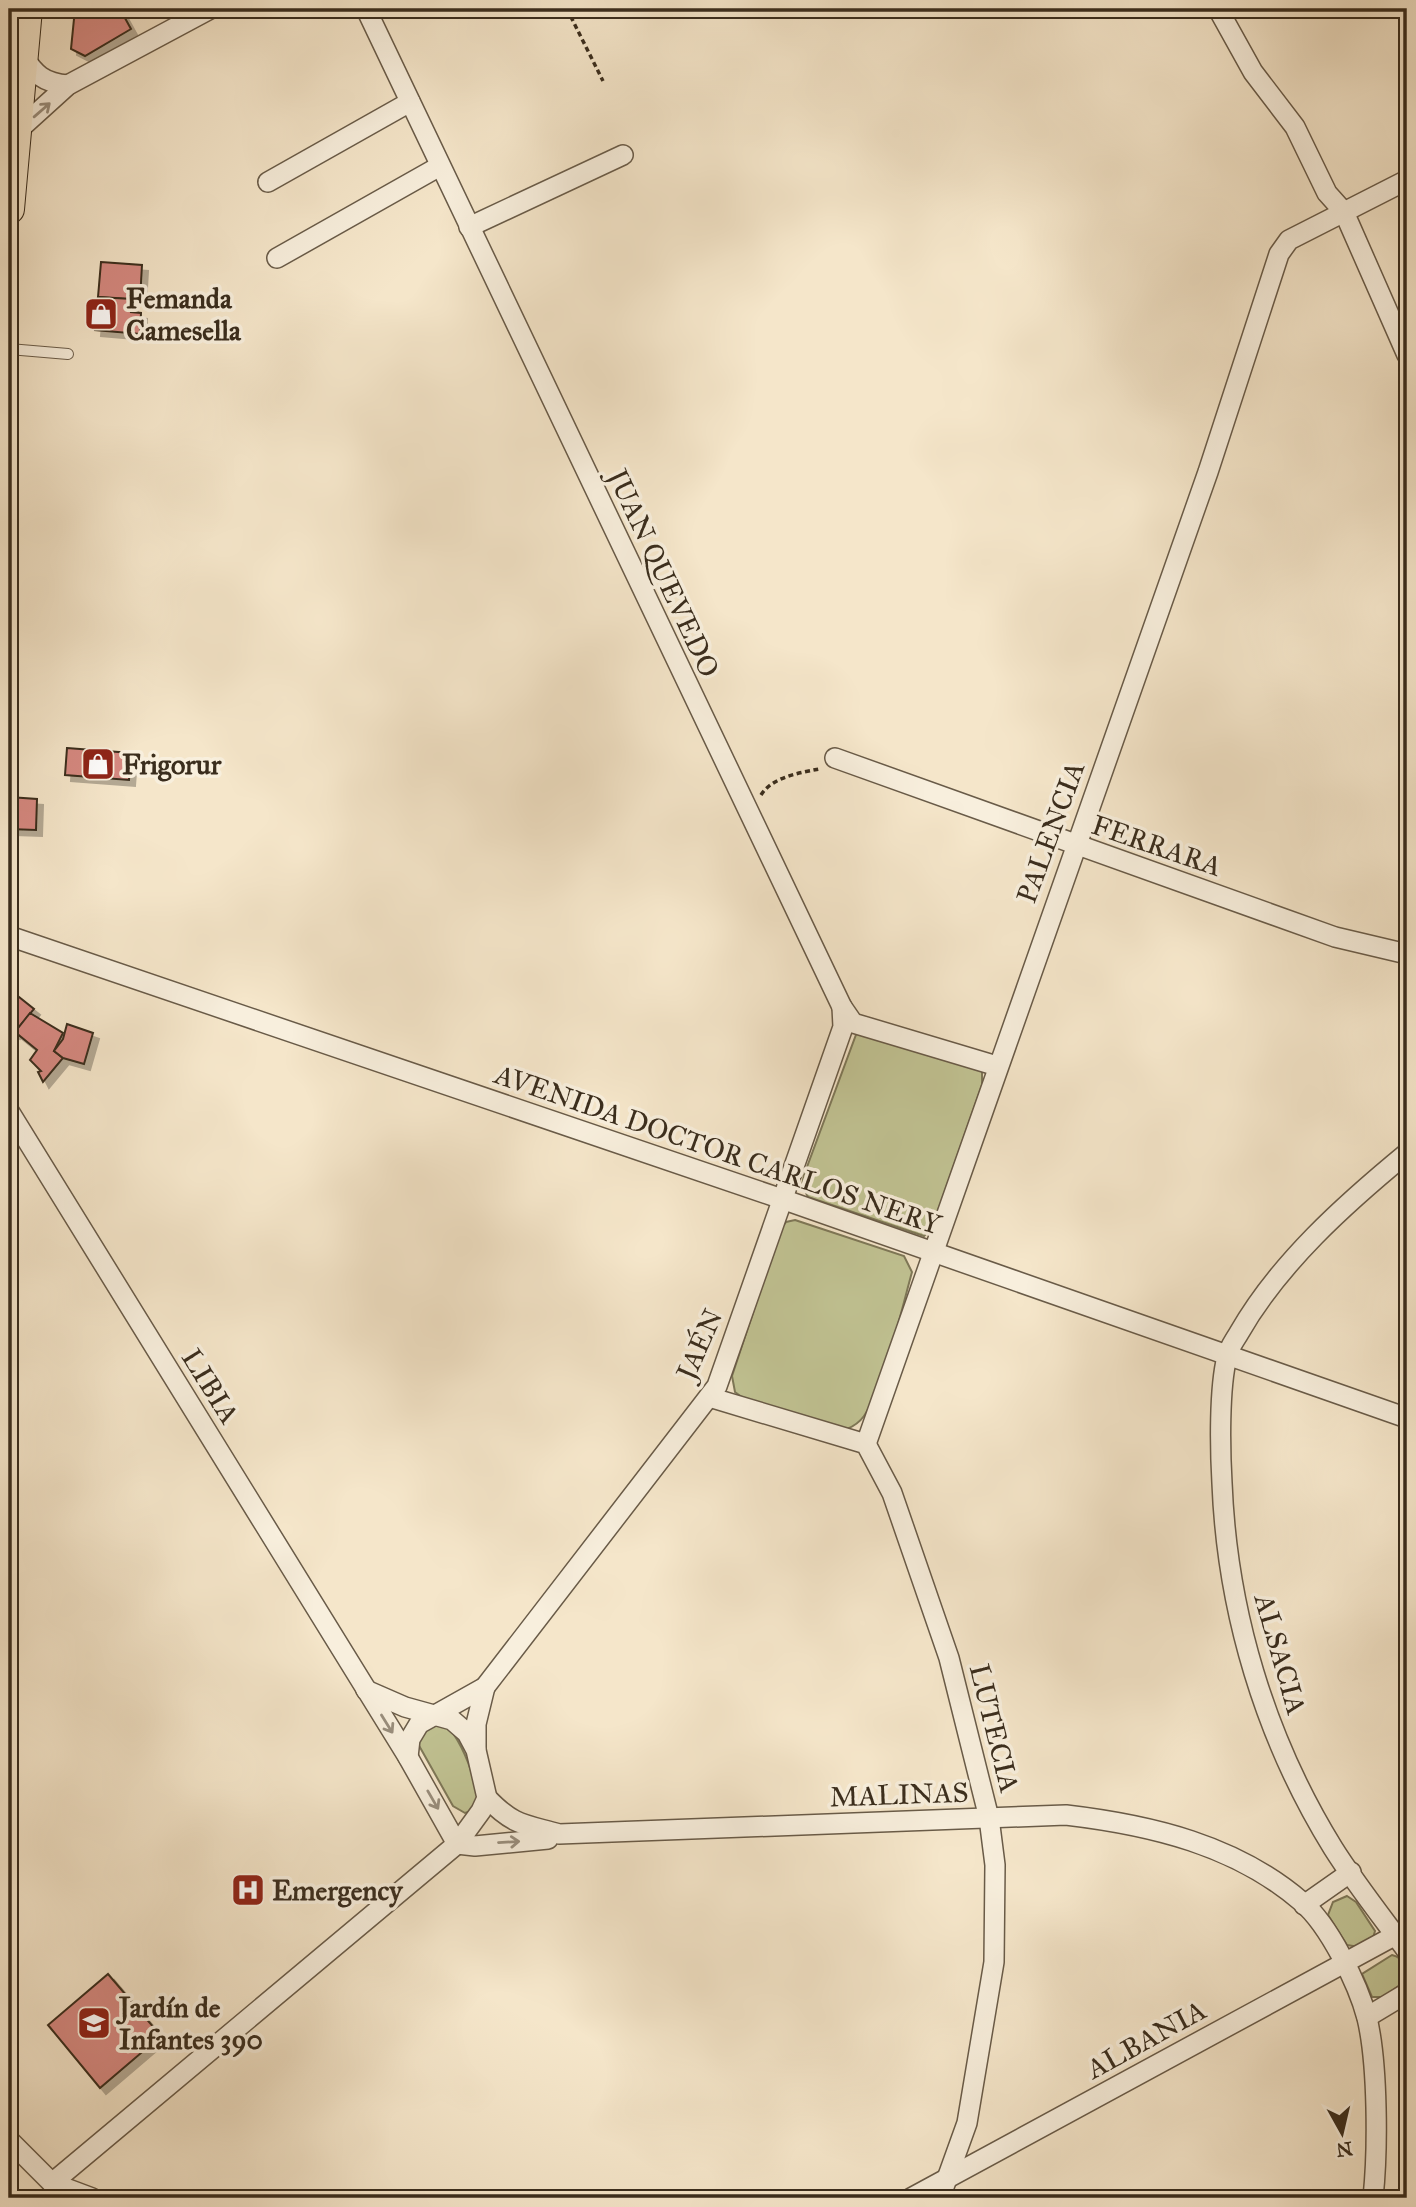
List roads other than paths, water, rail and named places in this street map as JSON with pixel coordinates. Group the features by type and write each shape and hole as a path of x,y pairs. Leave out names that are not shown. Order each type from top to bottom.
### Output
{"main road":[{"path":"9,200 27,9"}],"street":[{"path":"15,133 68,85 210,9"},
{"name":"JUAN QUEVEDO","path":"366,9 745,809 842,1007 853,1023 997,1066"},
{"path":"1218,9 1253,72 1294,127 1327,193 1344,212 1407,355"},
{"path":"22,55 36,76 68,85"},
{"path":"268,182 410,102"},
{"path":"469,227 623,155"},
{"path":"277,258 440,166"},
{"path":"1344,212 1406,182"},
{"name":"PALENCIA","path":"866,1444 1208,472 1279,254 1289,240 1344,212"},
{"name":"FERRARA","path":"835,758 1335,937 1407,954"},
{"name":"AVENIDA DOCTOR CARLOS NERY","path":"9,936 782,1199 1407,1418"},
{"name":"JAÉN","path":"433,1713 452,1707 485,1687 709,1396 726,1367 843,1027 842,1007"},
{"name":"LIBIA","path":"9,1111 408,1757 457,1844"},
{"path":"1227,1355 1270,1285 1366,1187 1407,1153"},
{"name":"ALSACIA","path":"1227,1355 1220,1453 1224,1544 1242,1633 1275,1733 1333,1847 1403,1938"},
{"path":"709,1396 866,1444"},
{"name":"LUTECIA","path":"866,1444 892,1493 948,1658 989,1818 995,1865 995,1962 967,2123 940,2198"},
{"name":"JAÉN","path":"476,1750 476,1724 485,1687"},
{"path":"50,2191 457,1844 481,1811 487,1798 476,1750 459,1727 433,1713 405,1707 366,1690"},
{"path":"408,1757 414,1732 433,1713"},
{"name":"MALINAS","path":"487,1798 513,1821 530,1829 559,1834 1066,1815 1129,1823 1193,1840 1240,1861 1304,1905 1324,1929 1344,1963"},
{"name":"MALINAS","path":"457,1844 475,1846 544,1841 559,1834"},
{"path":"1304,1905 1351,1872"},
{"name":"ALBANIA","path":"911,2198 1344,1963 1403,1938"},
{"path":"1344,1963 1367,2017 1375,2133 1373,2198"},
{"path":"1367,2017 1402,1996"},
{"path":"9,2140 50,2191 92,2198"}],"lane":[{"path":"9,349 68,354"}],"place":[{"name":"Femanda Camesella","path":"101,314"},
{"name":"Frigorur","path":"98,764"},
{"name":"Emergency","path":"248,1890"},
{"name":"Jardín de Infantes 390","path":"94,2023"}]}
